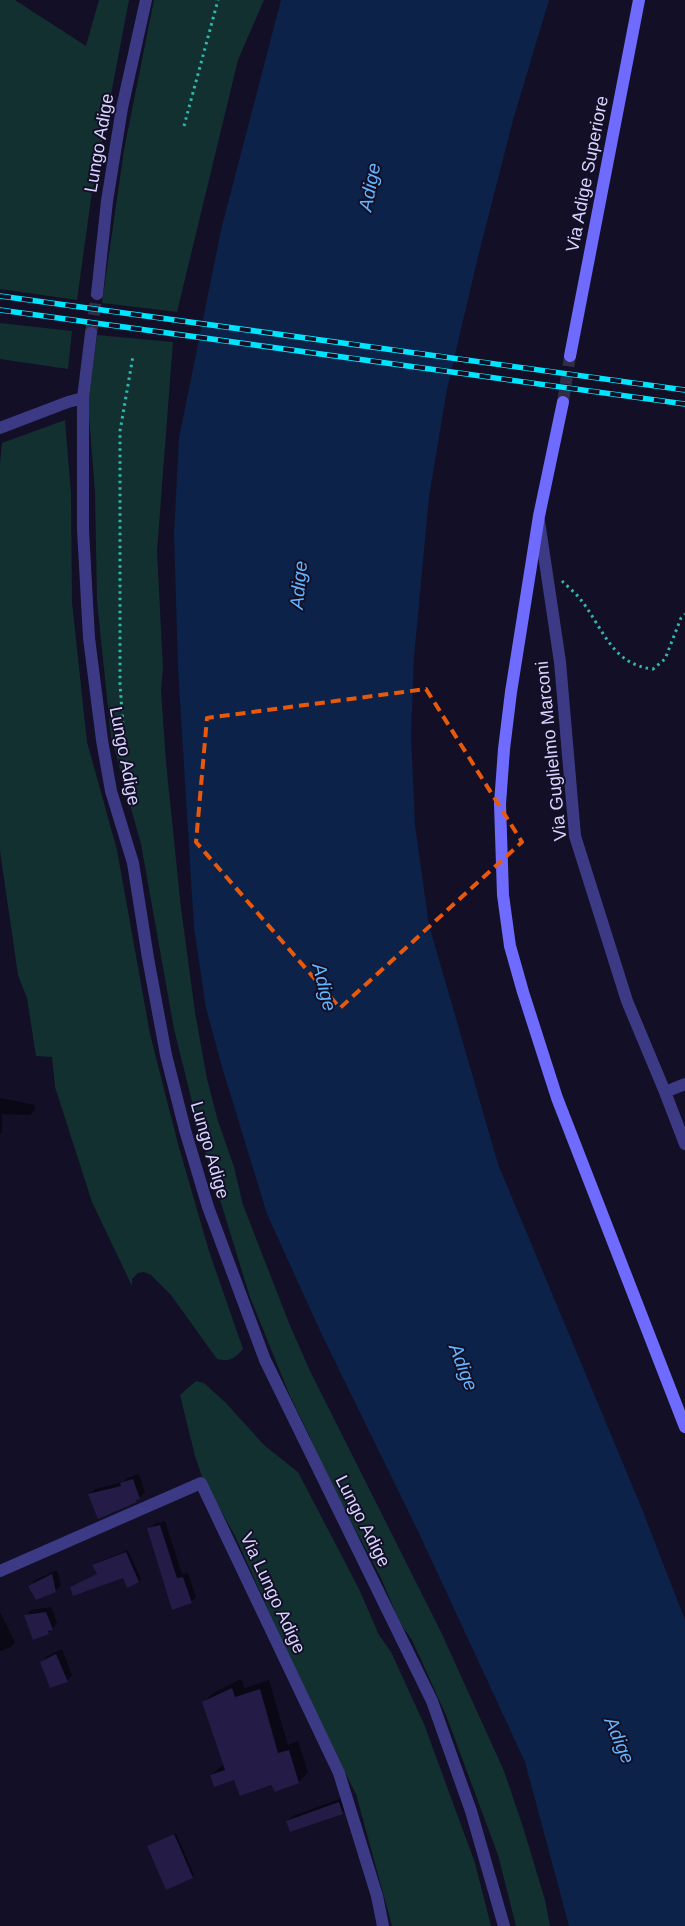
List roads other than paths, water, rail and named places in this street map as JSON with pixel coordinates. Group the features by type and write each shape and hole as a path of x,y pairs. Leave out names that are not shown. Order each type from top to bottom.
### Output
{"main road":[{"name":"Via Adige Superiore","path":"570,356 640,0"},
{"path":"563,402 539,516 511,692 500,804 503,895 510,946 557,1098 685,1427"}],"street":[{"name":"Lungo Adige","path":"97,294 107,201 122,108 146,0"},
{"name":"Lungo Adige","path":"91,333 83,398 83,530 89,638 102,740 111,791 133,863 162,1035 185,1130 208,1207 265,1360 432,1701 472,1812 504,1926"},
{"path":"0,428 83,398"},
{"name":"Via Guglielmo Marconi","path":"539,516 560,662 575,836 627,1001 685,1144"},
{"path":"665,1092 685,1084"},
{"name":"Via Lungo Adige","path":"0,1571 201,1483 339,1773 377,1896 383,1926"}],"water":[{"name":"Adige","path":"281,0 549,0 513,120 477,261 447,389 429,497 414,657 411,735 415,825 429,925 498,1164 642,1509 685,1620 685,1926 569,1926 525,1762 418,1531 322,1335 267,1214 206,1008 194,928 178,669 174,534 179,438 221,230"}],"tunnel":[{"path":"91,333 97,294"},
{"path":"563,402 570,356"}],"railway":[{"path":"0,296 685,390"},
{"path":"0,310 685,404"}]}
